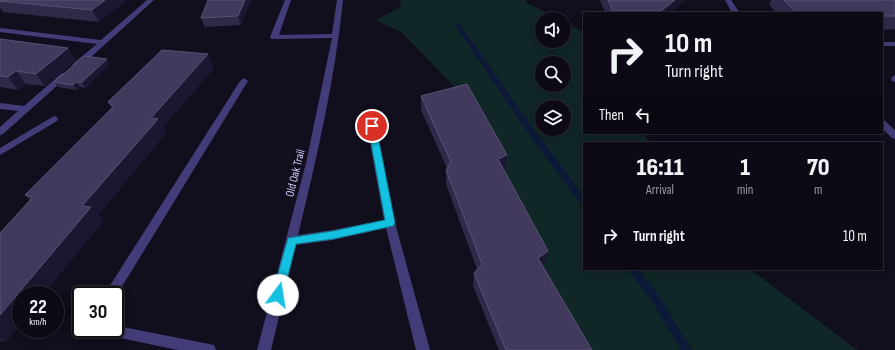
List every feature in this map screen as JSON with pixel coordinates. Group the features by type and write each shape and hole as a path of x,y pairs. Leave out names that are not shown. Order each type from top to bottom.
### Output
{"street":[{"path":"0,132 151,0"},
{"path":"288,0 274,36 336,36"},
{"name":"Old Oak Trail","path":"264,350 311,163 334,51 340,0"},
{"path":"728,0 735,12"},
{"path":"0,30 102,42"},
{"path":"888,44 895,50"},
{"path":"116,286 244,81"},
{"path":"0,106 26,109"},
{"path":"0,152 54,119"},
{"path":"883,124 895,136"},
{"path":"372,126 390,223 424,350"},
{"path":"291,241 333,235 390,223"},
{"path":"124,333 209,350"}],"green space":[{"path":"400,0 525,0 527,3 545,12 535,12 535,48 571,48 571,26 583,32 583,134 645,134 649,142 583,142 583,270 751,270 857,350 580,350 535,271 544,264 466,98 401,32 375,20 401,7"}],"building":[{"path":"0,0 105,0 92,10"},
{"path":"208,0 245,0 238,16 201,18"},
{"path":"608,0 675,0 661,11 613,11"},
{"path":"784,0 895,0 895,16 883,16 883,12 795,12"},
{"path":"0,39 68,48 36,74 16,71 8,77 0,76"},
{"path":"162,50 208,54 151,118 158,119 82,206 91,207 24,286 12,286 12,301 0,315 0,233 33,197 25,195 113,107 108,102"},
{"path":"84,56 107,59 82,82 76,82 73,85 54,82"},
{"path":"467,84 507,155 498,159 548,251 538,258 592,350 506,350 474,273 482,264 446,170 451,162 421,96"}],"waterway":[{"path":"457,24 535,137 583,201"},
{"path":"634,270 655,298 687,350"}],"route":[{"path":"278,295 291,241 333,235 390,223 372,126"}]}
